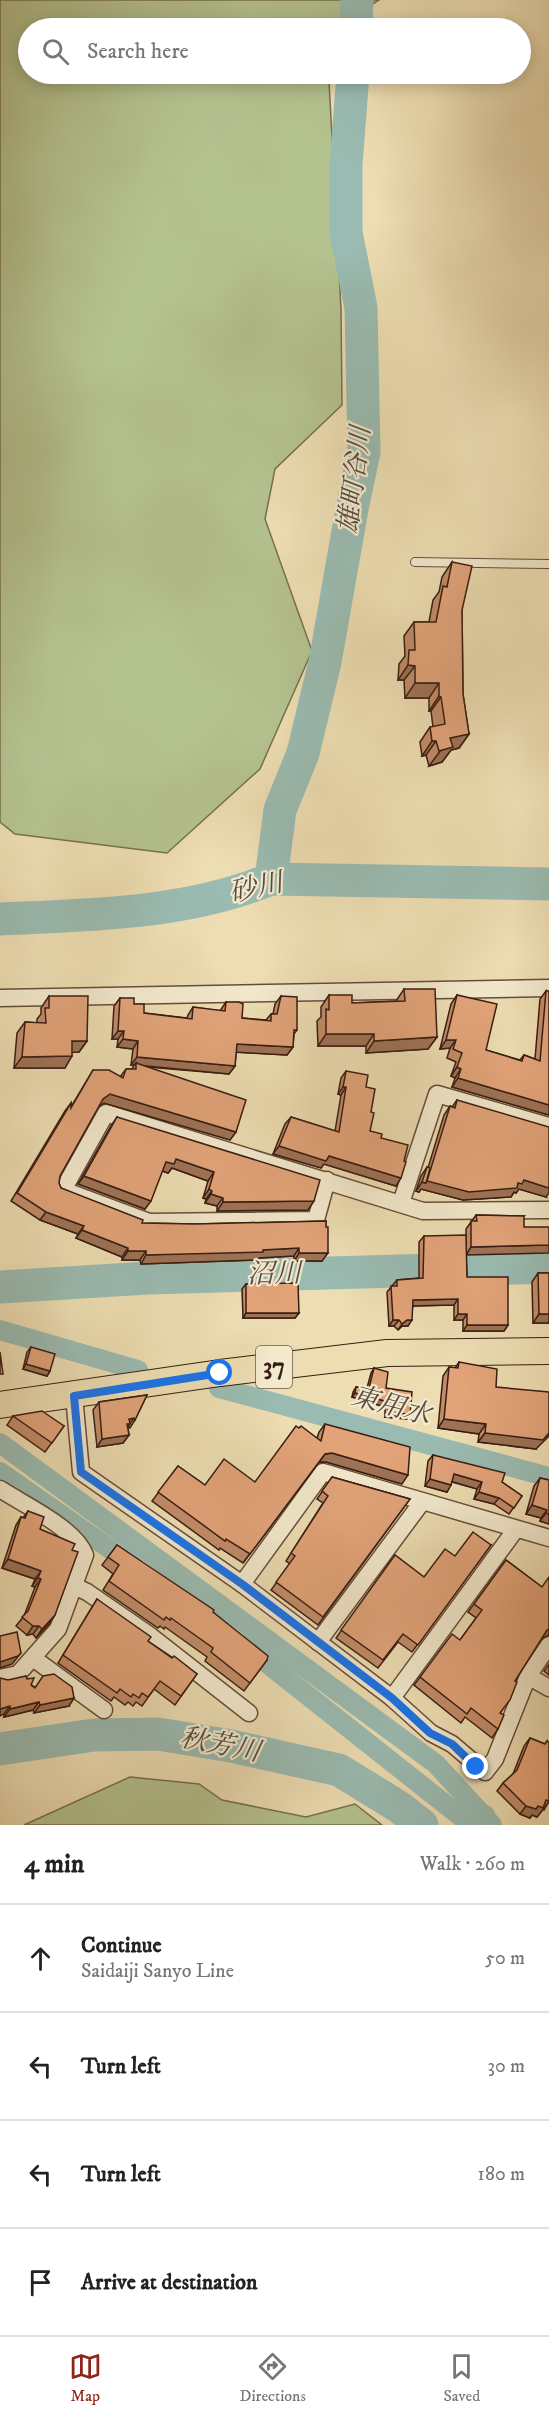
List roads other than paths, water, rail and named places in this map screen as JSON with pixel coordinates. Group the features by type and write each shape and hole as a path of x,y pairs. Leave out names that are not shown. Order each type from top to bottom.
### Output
{"main road":[{"name":"37","path":"0,1405 220,1373 387,1353 549,1351"}],"street":[{"path":"0,998 549,988"},
{"path":"400,1203 437,1094 549,1126"},
{"path":"327,1179 316,1220 149,1222 63,1190 106,1113 327,1179 423,1211 549,1210"},
{"path":"74,1396 81,1472 242,1584 392,1698 430,1733 452,1744 484,1772 495,1759 528,1676 549,1645"},
{"path":"242,1584 323,1472 549,1538"},
{"path":"0,1489 32,1507 81,1543 85,1555 58,1629 18,1674 0,1678"},
{"path":"318,1642 422,1502"},
{"path":"392,1698 516,1529"},
{"path":"74,1586 87,1592 148,1634 249,1713"},
{"path":"33,1658 104,1710"},
{"path":"528,1676 549,1688"}],"lane":[{"path":"415,562 549,564"}],"waterway":[{"name":"雄町谷川","path":"356,18 357,0"},
{"name":"雄町谷川","path":"271,879 280,810 303,753 325,662 364,452 361,308 346,232 346,164 352,84"},
{"name":"砂川","path":"0,919 103,914 172,906 239,891 271,879 549,884"},
{"name":"沼川","path":"0,1287 148,1278 549,1267"},
{"name":"東用水","path":"0,1330 138,1370"},
{"name":"東用水","path":"219,1388 549,1477"},
{"path":"0,1443 436,1764 492,1825"},
{"path":"0,1472 133,1565"},
{"path":"245,1646 469,1823 485,1815"},
{"name":"秋芳川","path":"0,1749 94,1735 158,1734 231,1746 339,1770 399,1807 422,1825"}]}
